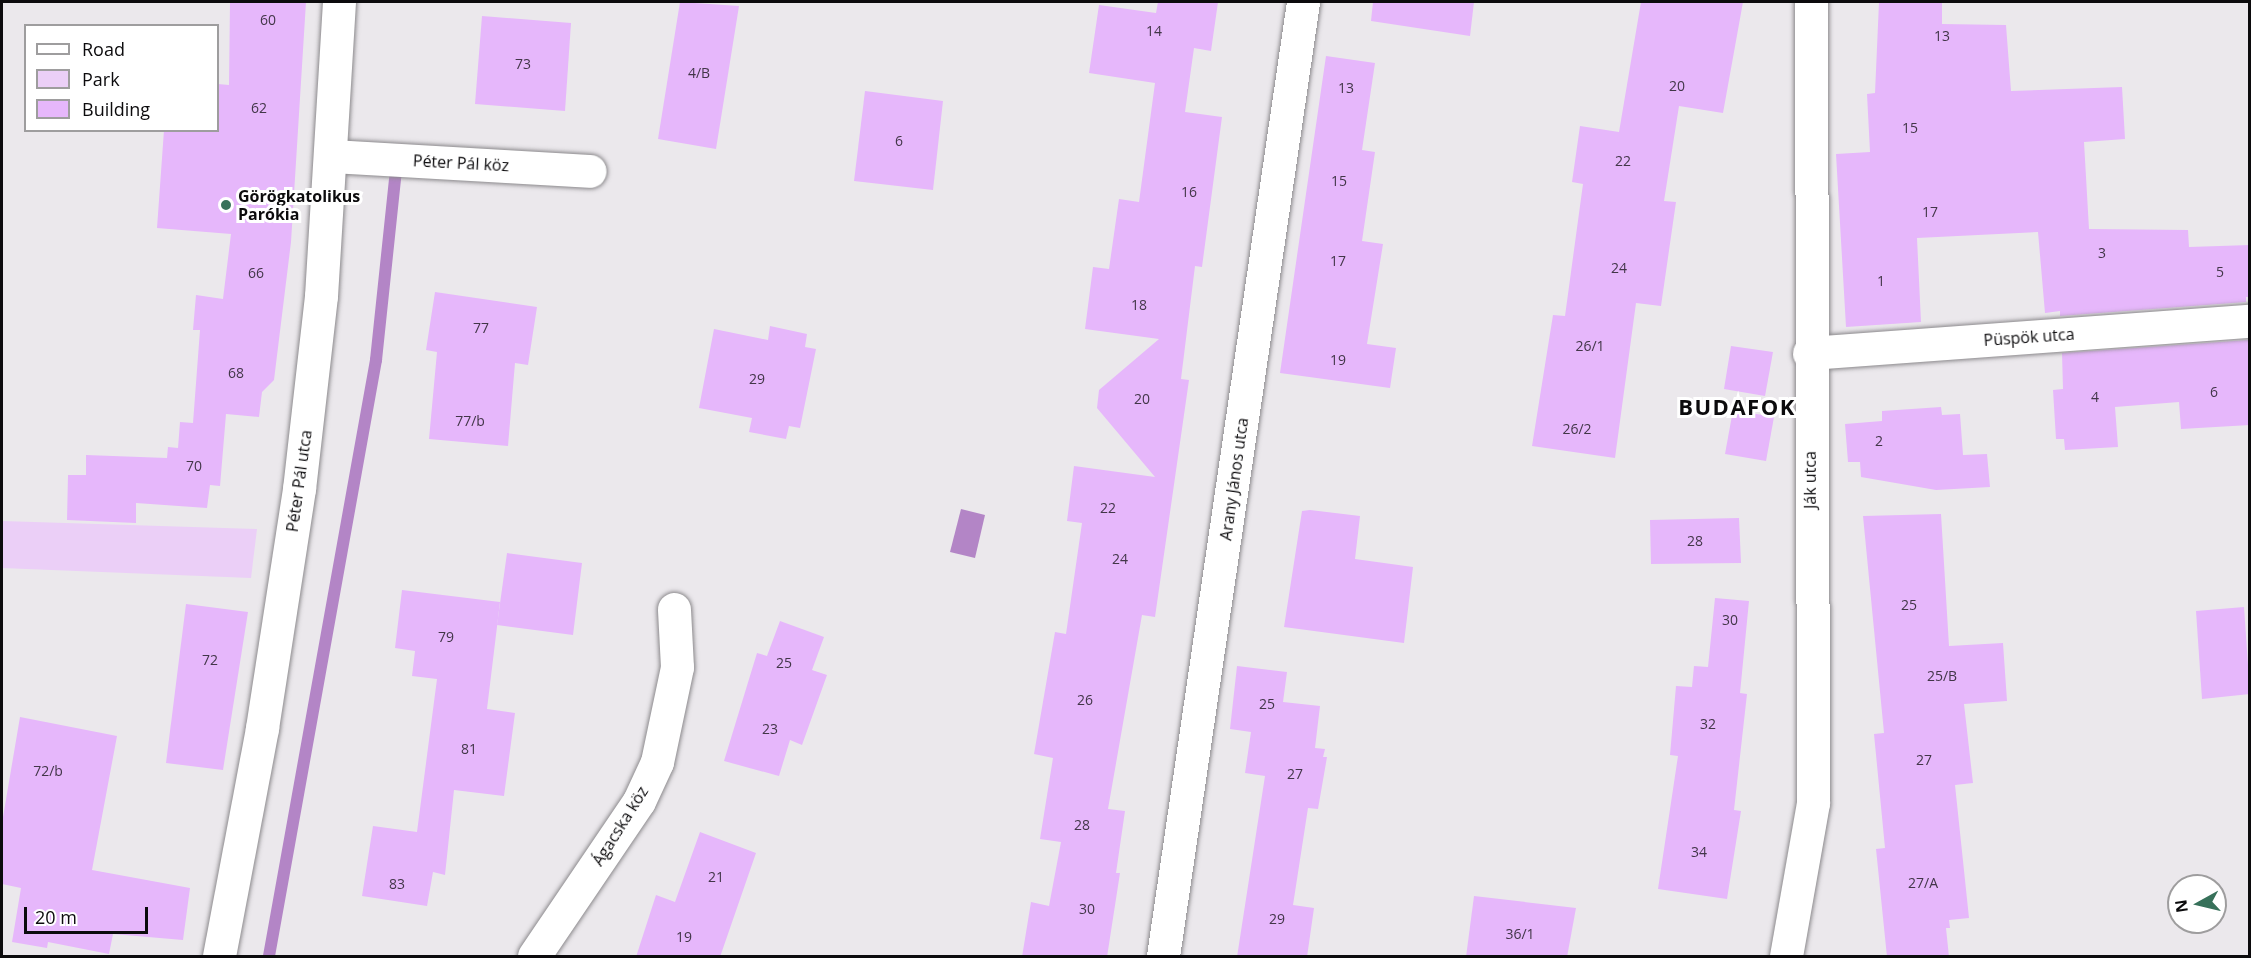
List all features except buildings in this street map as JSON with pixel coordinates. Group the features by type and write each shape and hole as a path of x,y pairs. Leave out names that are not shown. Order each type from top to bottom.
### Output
{"street":[{"name":"Péter Pál utca","path":"219,957 262,728 299,489 321,296 339,2"},
{"name":"Arany János utca","path":"1163,957 1303,2"},
{"name":"Ják utca","path":"1786,957 1813,803 1809,353 1811,2"},
{"name":"Péter Pál köz","path":"331,156 590,171"},
{"name":"Püspök utca","path":"1809,353 2250,321"},
{"name":"Ágacska köz","path":"534,957 639,801 657,762 677,667 674,609"}],"green space":[{"path":"2,521 257,529 251,578 2,568"}],"shaded area":[{"path":"961,509 985,515 975,558 950,552"}],"waterway":[{"path":"269,956 376,360 396,171"}],"place":[{"name":"Görögkatolikus Parókia","path":"226,205"}],"district":[{"name":"BUDAFOK","path":"1737,407"}]}
